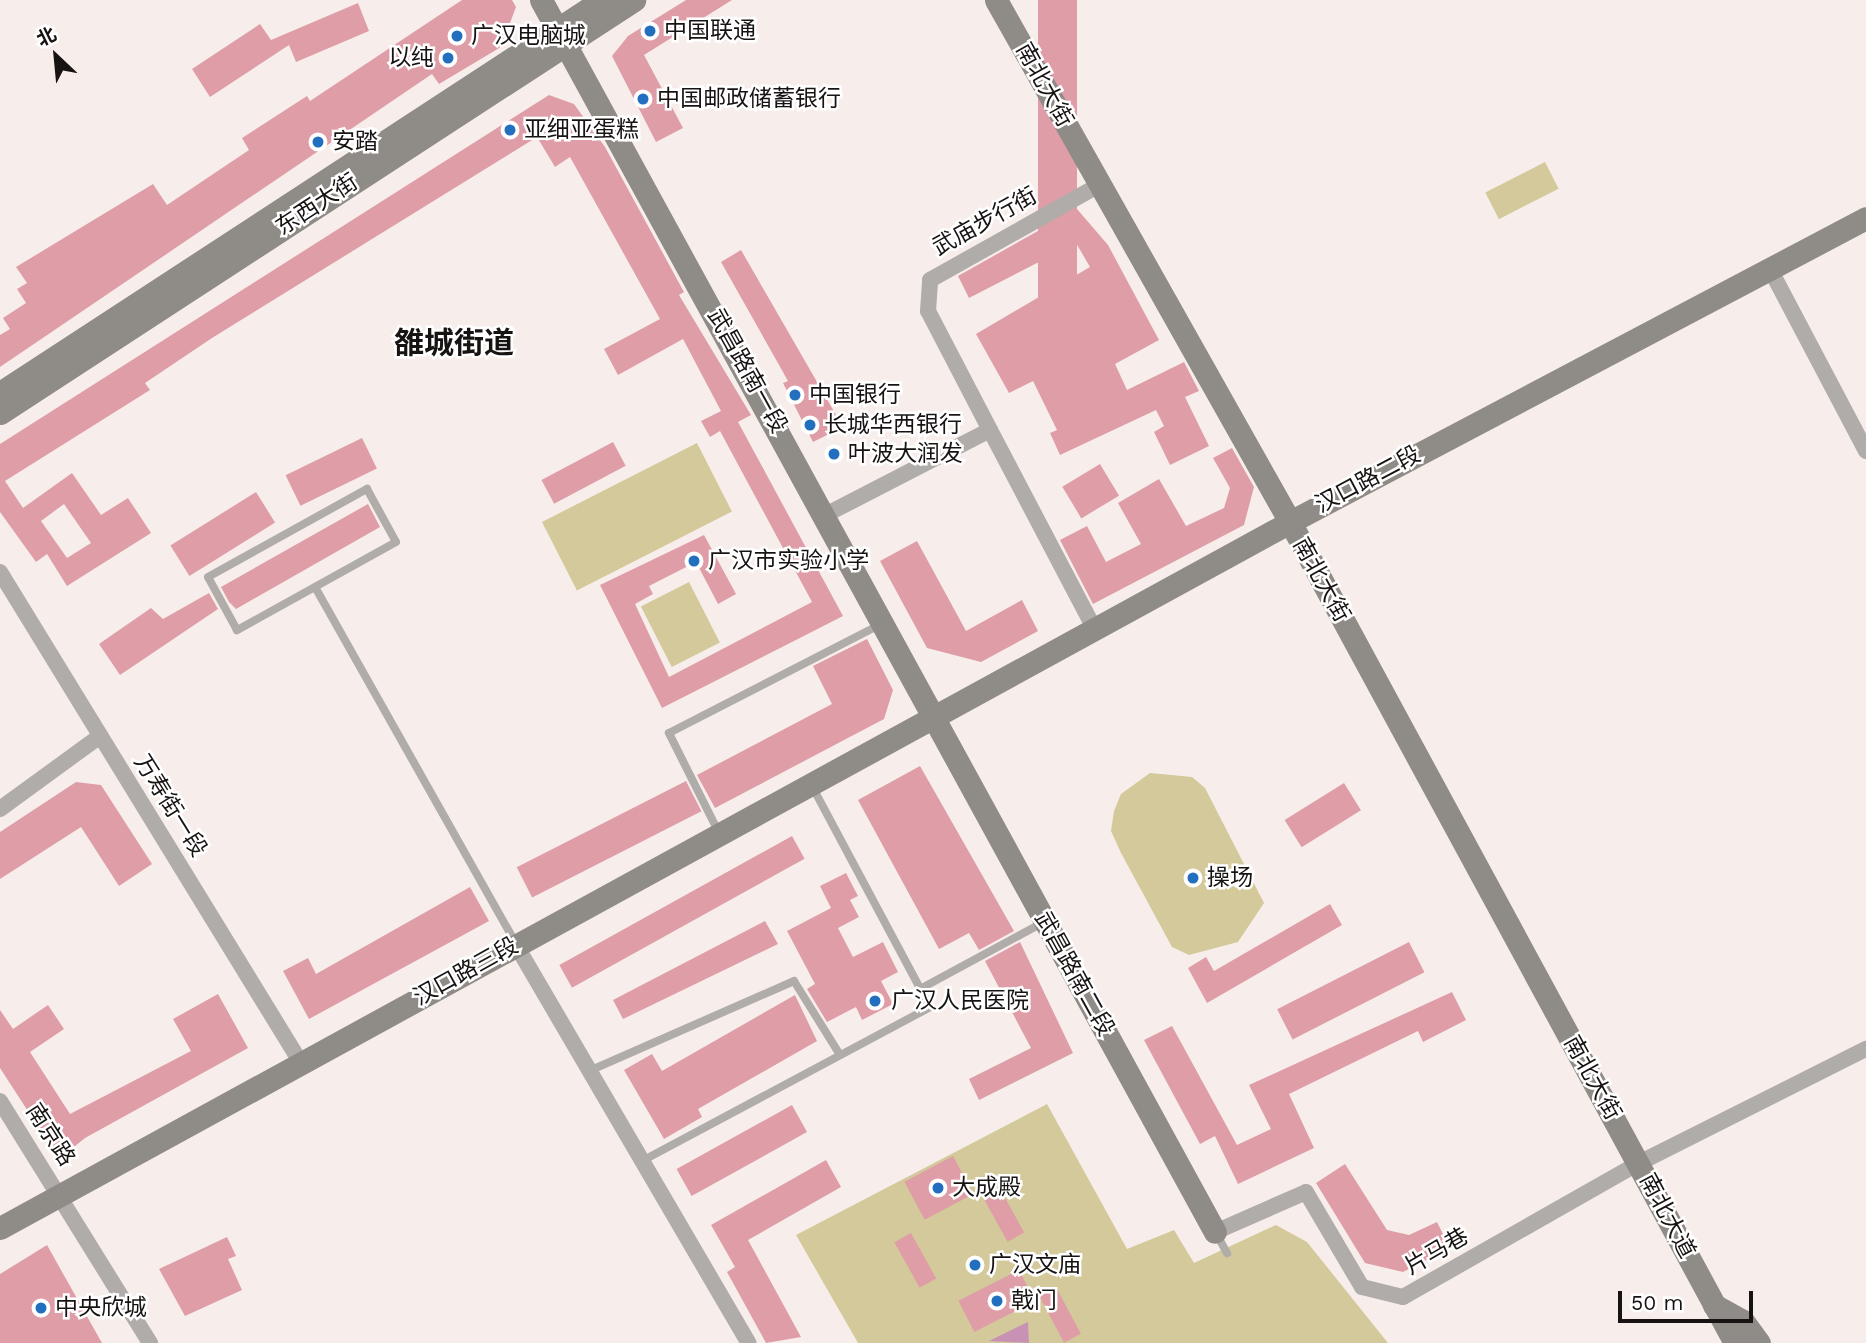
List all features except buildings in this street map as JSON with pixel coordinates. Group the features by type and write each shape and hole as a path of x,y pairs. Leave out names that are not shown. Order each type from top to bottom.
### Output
{"street":[{"name":"武昌路南一段","path":"541,0 827,514 933,716"},
{"name":"东西大街","path":"0,413 560,36 602,0"},
{"name":"东西大街","path":"0,393 560,36 634,0"},
{"name":"南北大街","path":"996,0 1290,522 1639,1163"},
{"name":"武庙步行街","path":"1094,628 928,311 930,280 1099,185"},
{"name":"汉口路二段","path":"933,716 1290,522 1866,218"},
{"path":"1769,267 1866,451"},
{"path":"827,514 990,430"},
{"name":"万寿街一段","path":"0,572 301,1063"},
{"name":"汉口路三段","path":"0,1228 933,716"},
{"name":"武昌路南二段","path":"933,716 1215,1232"},
{"path":"0,810 100,736"},
{"path":"516,945 749,1343"},
{"path":"1639,1163 1866,1049"},
{"name":"南京路","path":"0,1101 61,1195 150,1343"},
{"name":"片马巷","path":"1215,1232 1306,1192 1362,1287 1404,1297 1639,1163"},
{"name":"南北大道","path":"1639,1163 1735,1343"},
{"path":"1714,1305 1743,1321 1759,1343"}],"lane":[{"path":"367,489 396,542 315,587 237,630 208,577 367,489"},
{"path":"315,587 516,945"},
{"path":"719,834 669,733 883,622"},
{"path":"642,1160 930,1007 811,784"},
{"path":"920,989 1045,922"},
{"path":"589,1071 794,981 840,1055"},
{"path":"1215,1232 1227,1253"}],"shaded area":[{"path":"1545,162 1559,189 1499,219 1485,192"},
{"path":"697,443 732,512 577,591 542,522"},
{"path":"689,582 720,643 672,667 641,607"},
{"name":"操场","path":"1150,773 1192,777 1205,788 1264,903 1238,942 1189,955 1172,947 1121,853 1111,831 1114,811 1121,794"},
{"path":"1047,1104 1127,1249 1174,1230 1194,1263 1276,1225 1307,1242 1388,1343 858,1343 796,1235"},
{"path":"1028,1322 1029,1343 989,1341"}],"place":[{"name":"中国联通","path":"650,31"},
{"name":"广汉电脑城","path":"457,36"},
{"name":"以纯","path":"448,58"},
{"name":"中国邮政储蓄银行","path":"643,99"},
{"name":"亚细亚蛋糕","path":"510,130"},
{"name":"安踏","path":"318,142"},
{"name":"中国银行","path":"795,395"},
{"name":"长城华西银行","path":"810,425"},
{"name":"叶波大润发","path":"834,454"},
{"name":"广汉市实验小学","path":"694,561"},
{"name":"操场","path":"1193,878"},
{"name":"广汉人民医院","path":"875,1001"},
{"name":"大成殿","path":"938,1188"},
{"name":"广汉文庙","path":"975,1265"},
{"name":"戟门","path":"997,1301"},
{"name":"中央欣城","path":"41,1308"}],"district":[{"name":"雒城街道","path":"454,343"}]}
